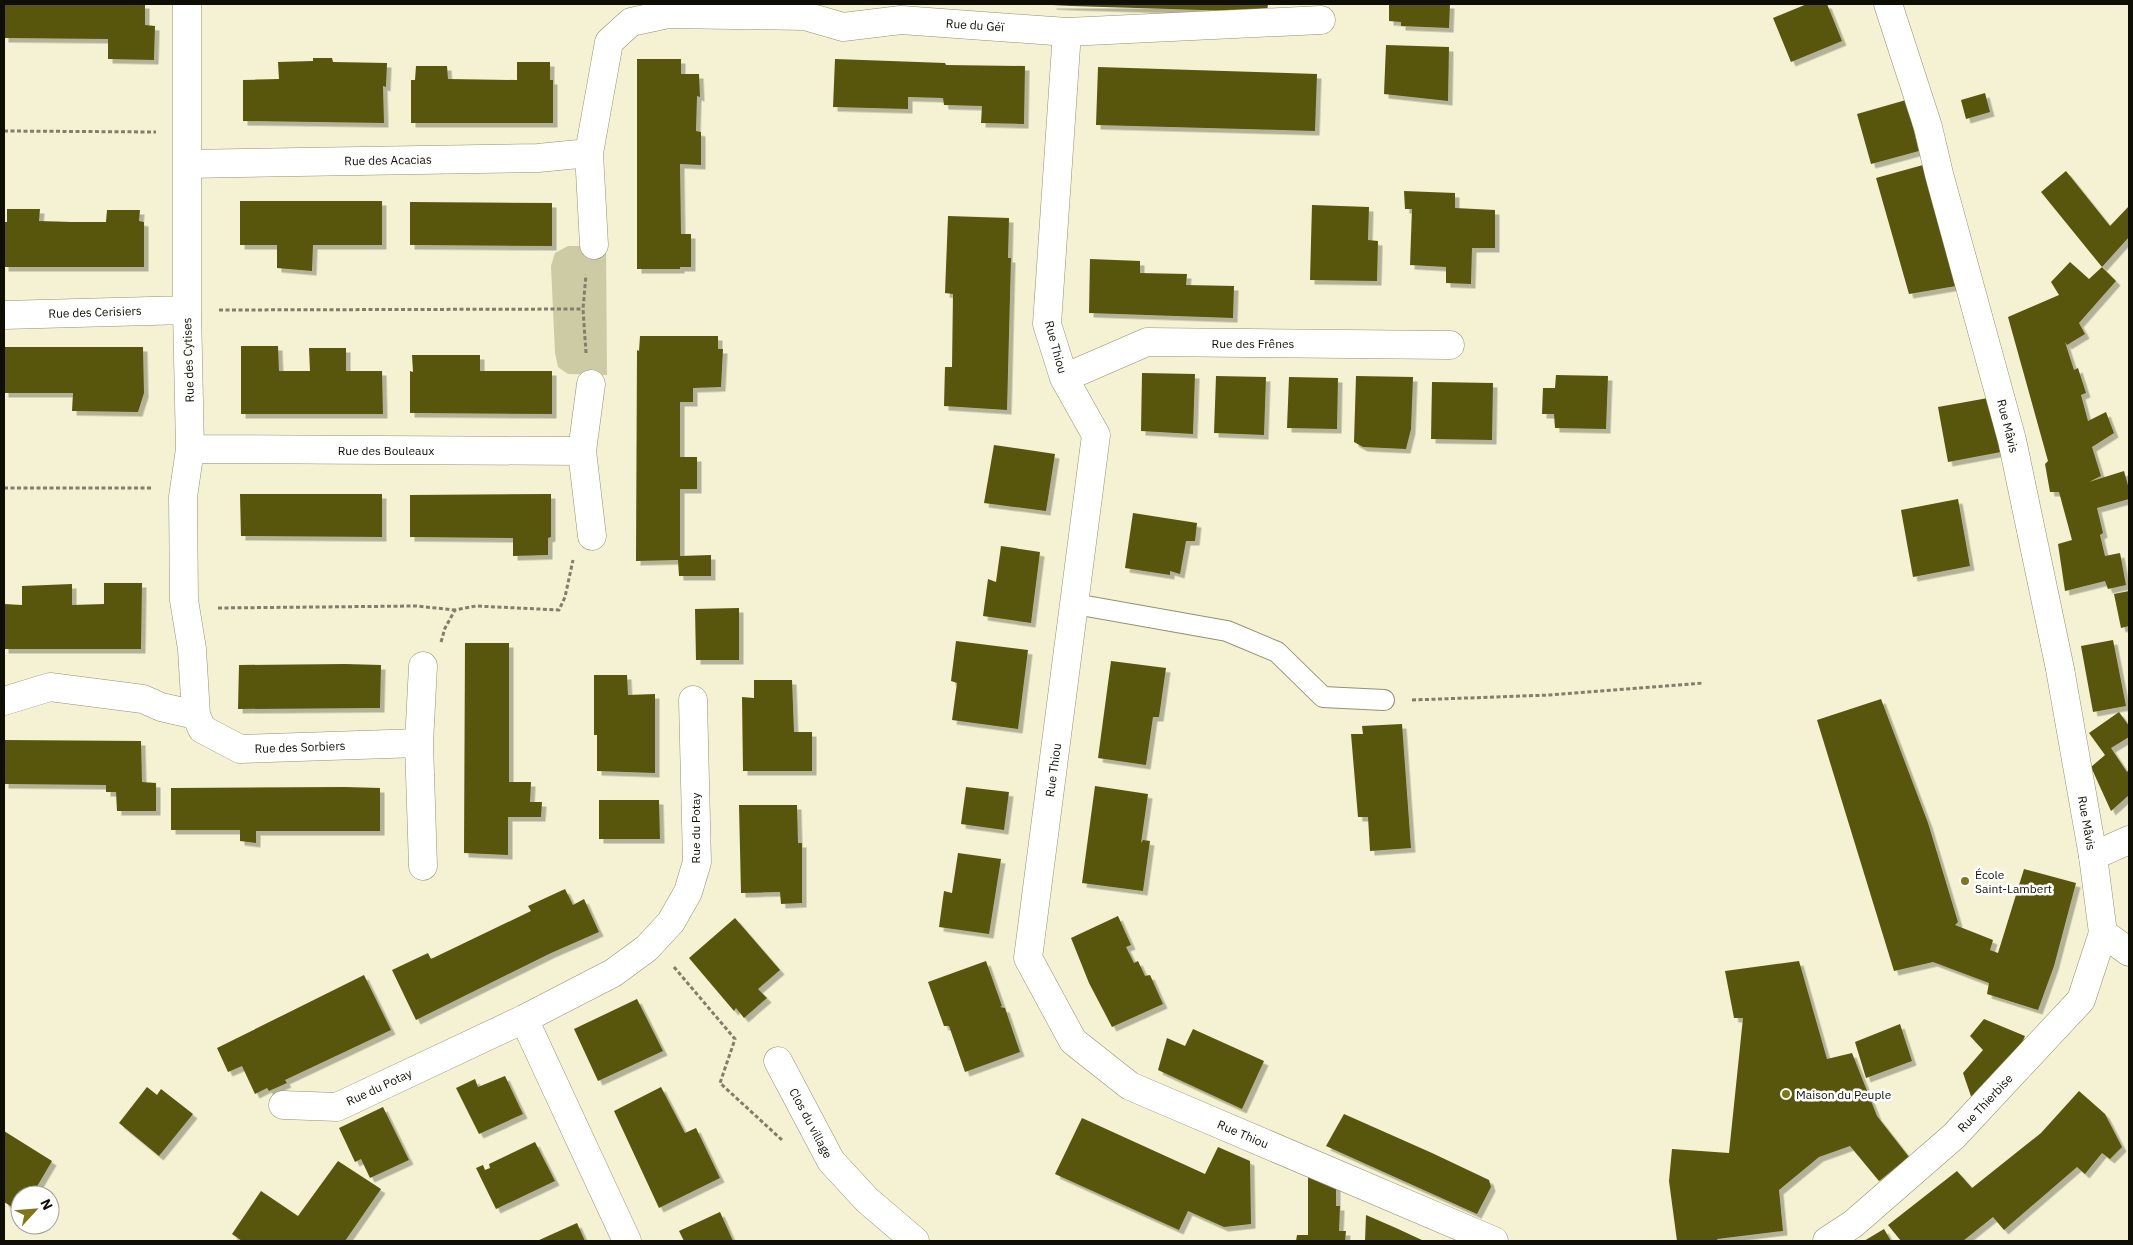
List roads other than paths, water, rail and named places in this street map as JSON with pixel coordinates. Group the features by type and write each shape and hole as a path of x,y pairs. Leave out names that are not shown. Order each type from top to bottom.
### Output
{"street":[{"name":"Rue des Cytises","path":"187,4 187,310 190,449 183,497 186,608 192,649 196,715"},
{"name":"Rue Mâvis","path":"1888,4 1928,127 1939,174 2012,440 2060,669 2093,856"},
{"name":"Rue du Géï","path":"589,153 609,42 631,22 668,14 805,16 843,27 901,12 1067,32 1321,20"},
{"name":"Rue Thiou","path":"1067,32 1047,324 1064,378 1096,435 1028,958 1073,1041 1130,1086 1494,1241"},
{"path":"589,153 594,245"},
{"name":"Rue des Acacias","path":"187,164 538,158 589,153"},
{"name":"Rue des Cerisiers","path":"4,315 187,310"},
{"name":"Rue des Frênes","path":"1064,378 1147,342 1450,345"},
{"path":"591,384 582,451 592,536"},
{"name":"Rue des Bouleaux","path":"190,449 582,451"},
{"path":"422,666 419,743 423,866"},
{"path":"4,701 50,686 143,699 161,707 196,715"},
{"name":"Rue du Potay","path":"283,1105 337,1106 524,1019 613,973 647,948 671,922 688,892 697,862 693,700"},
{"name":"Rue des Sorbiers","path":"196,715 202,729 240,749 419,743"},
{"path":"2093,856 2129,840"},
{"name":"Rue Thierbise","path":"1827,1241 1853,1224 1954,1136 2081,1000 2103,934 2093,856"},
{"path":"2103,934 2129,952"},
{"path":"524,1019 627,1241"},
{"name":"Clos du village","path":"778,1061 831,1161 867,1200 915,1241"}],"lane":[{"path":"1075,604 1227,631 1277,652 1323,697 1384,700"}],"place":[{"name":"École Saint-Lambert","path":"1965,881"},
{"name":"Maison du Peuple","path":"1786,1094"}]}
